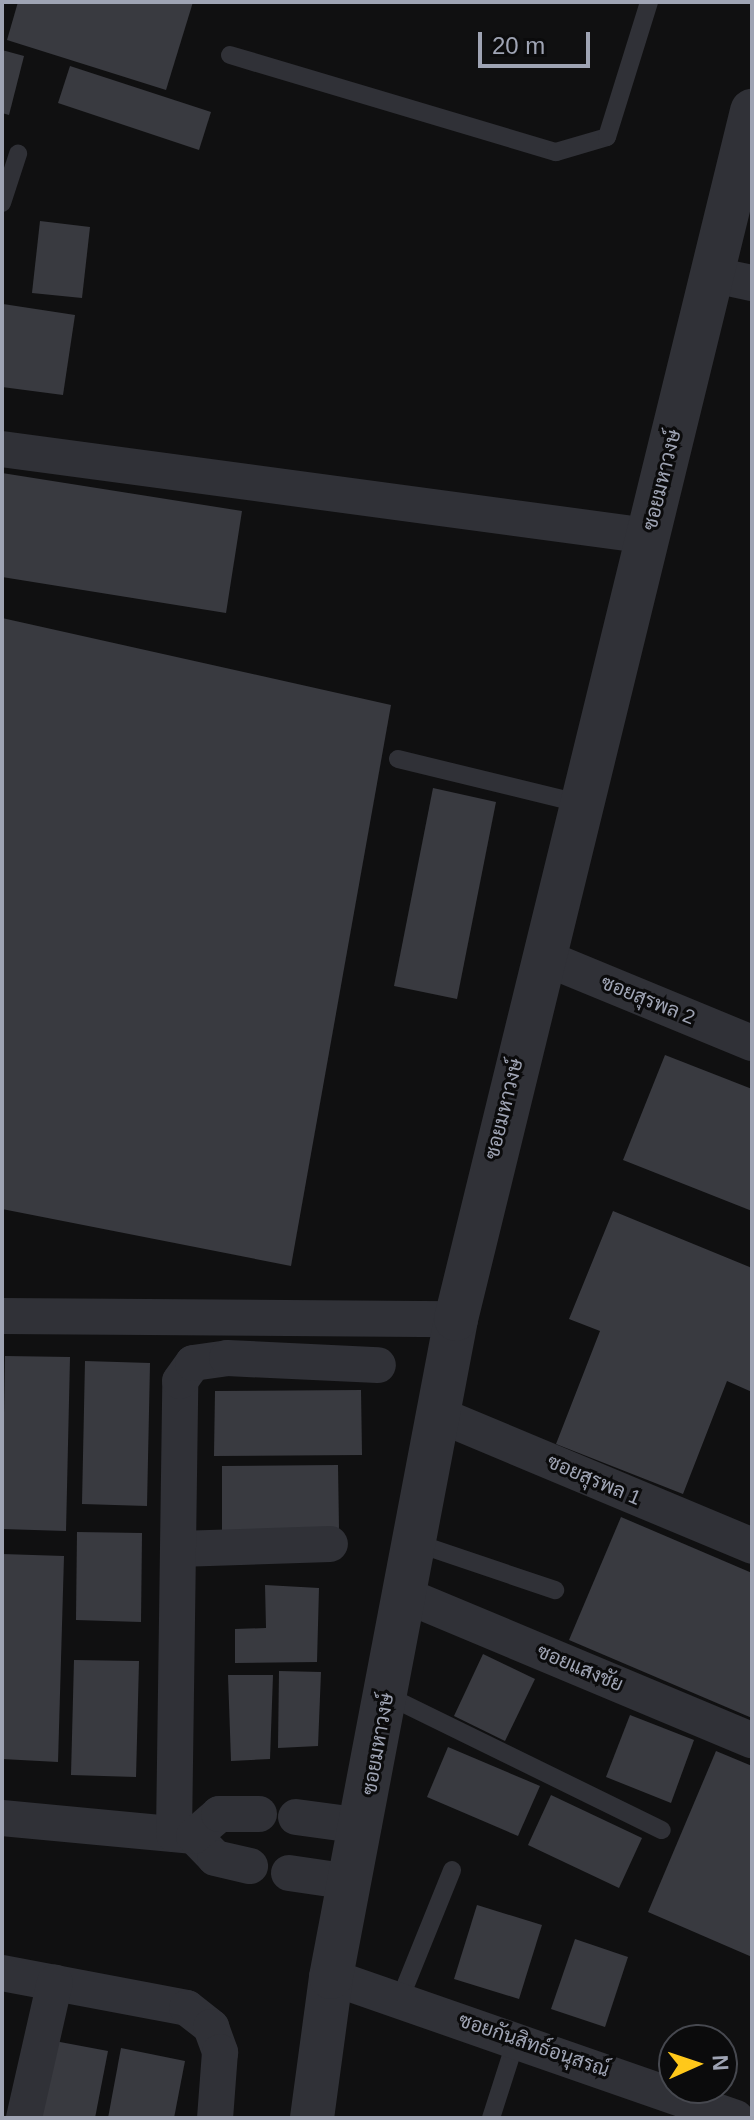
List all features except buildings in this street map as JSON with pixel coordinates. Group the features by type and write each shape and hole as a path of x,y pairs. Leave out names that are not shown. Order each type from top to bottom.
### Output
{"street":[{"name":"ซอยมหาวงษ์","path":"312,2118 331,1977 407,1596 456,1319 648,536 733,279 752,111"},
{"path":"2,449 648,536"},
{"name":"ซอยสุรพล 2","path":"543,957 752,1043"},
{"path":"2,1316 456,1319"},
{"path":"184,1835 178,1549 187,1368 227,1358 378,1365"},
{"name":"ซอยสุรพล 1","path":"437,1414 752,1546"},
{"path":"178,1549 330,1544"},
{"name":"ซอยแสงชัย","path":"407,1596 752,1740"},
{"path":"184,1835 219,1814 259,1814"},
{"path":"296,1817 363,1826"},
{"path":"2,1818 184,1835 215,1858 250,1866"},
{"path":"289,1873 350,1882"},
{"path":"2,1973 172,2004 211,2027 222,2088 215,2118"},
{"name":"ซอยกันสิทธ์อนุสรณ์","path":"331,1977 517,2037 736,2118"},
{"path":"24,2118 55,1982"}],"lane":[{"path":"230,55 556,152 607,137 649,2"},
{"path":"2,203 18,154"},
{"path":"398,759 582,804"},
{"path":"416,1543 555,1590"},
{"path":"386,1695 662,1830"},
{"path":"400,1999 452,1870"},
{"path":"491,2118 517,2037"}]}
